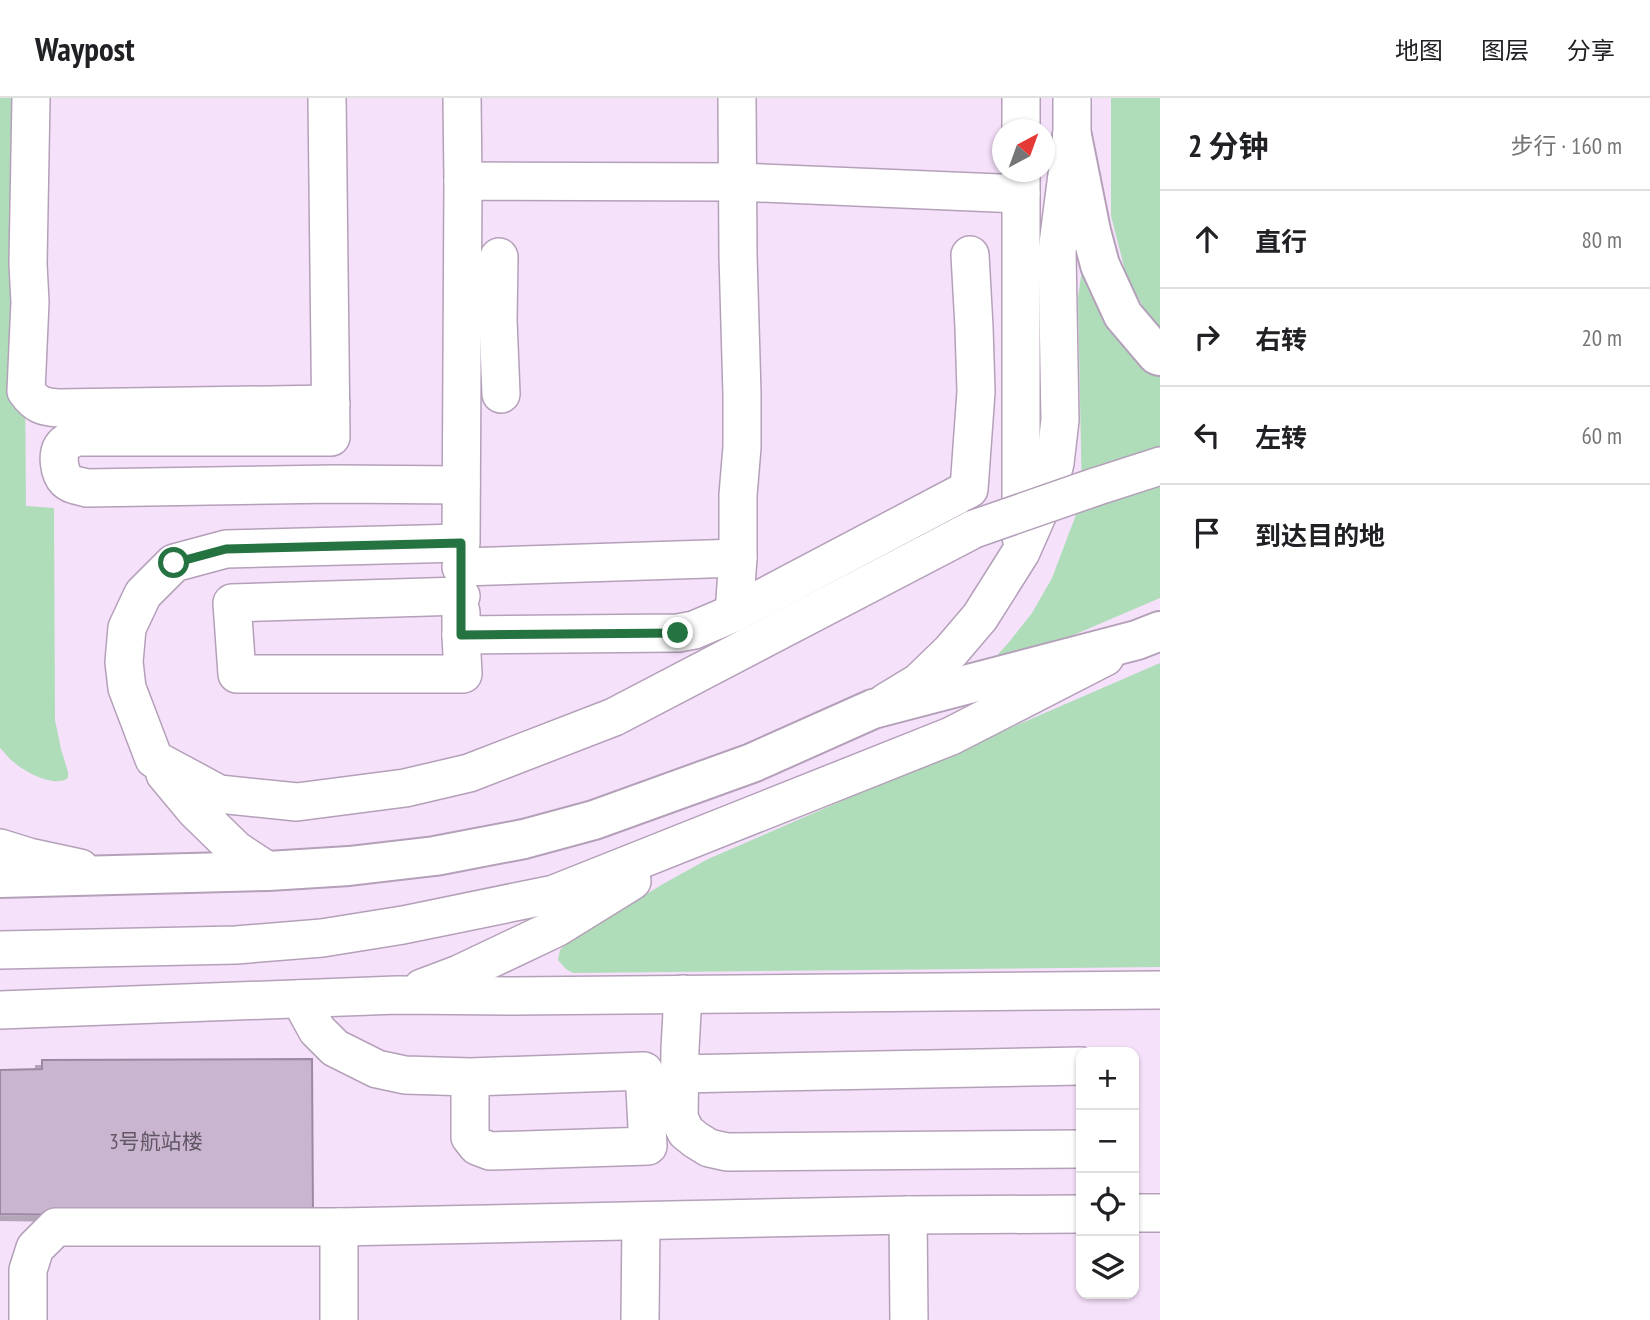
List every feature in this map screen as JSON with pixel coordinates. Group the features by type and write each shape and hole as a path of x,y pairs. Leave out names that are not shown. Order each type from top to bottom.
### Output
{"highway":[{"path":"1072,136 1100,265 1123,315 1160,356"},
{"path":"0,877 268,871 349,866 435,856 524,839 594,820 727,773 873,709 1148,635"}],"street":[{"path":"30,98 30,302 26,391 33,401 45,407 59,408 331,420"},
{"path":"327,98 331,420 335,484"},
{"path":"462,98 463,181 461,485 461,569 461,635 463,674 237,674 232,603 461,569 738,558"},
{"path":"734,613 742,447 737,98"},
{"path":"1021,98 1021,119"},
{"path":"873,709 919,682 951,652 980,617 1021,552 1047,493 1055,463 1060,420 1057,252 1072,136 1072,98"},
{"path":"463,181 1021,183 1021,552"},
{"path":"461,635 678,633 694,630 734,613 969,489 976,392 970,255"},
{"path":"499,257 501,394"},
{"path":"331,420 76,437 62,446 61,473 75,486 87,488 461,485"},
{"path":"154,759 219,794 297,802 405,788 469,773 614,717 974,529 1160,466"},
{"path":"268,871 236,850 195,810 154,759 127,688 124,662 127,628 143,594 174,563 226,549 461,569"},
{"path":"0,950 236,945 322,938 403,925 554,894 951,736 1148,635"},
{"path":"397,995 434,985 556,928 711,832"},
{"path":"0,848 111,875"},
{"path":"556,928 544,942 538,954 537,966 541,975 554,988 567,995"},
{"path":"0,1010 397,995 1160,990"},
{"path":"683,994 679,1118 686,1132 709,1148 727,1152 1076,1149"},
{"path":"300,999 317,1030 335,1048 377,1069 405,1075 470,1077 644,1071 648,1146 490,1151 477,1146 470,1137 470,1077"},
{"path":"680,1074 1076,1066"},
{"path":"1139,1213 1160,1213"},
{"path":"28,1320 28,1270 35,1248 56,1227 340,1227 1076,1214"},
{"path":"908,1215 909,1320"},
{"path":"640,1222 640,1320"},
{"path":"339,1320 340,1227"}],"green space":[{"path":"0,98 23,98 26,506 54,508 55,720 68,772 68,778 63,781 49,780 27,771 0,748"},
{"path":"1111,98 1160,98 1160,327 1150,319 1127,278 1111,216"},
{"path":"1082,269 1096,306 1111,330 1134,354 1160,375 1160,448 1099,465 1090,502 1160,485 1160,598 976,679 1032,613 1052,578 1082,499 1078,298"},
{"path":"1160,663 1160,967 573,973 558,960 560,950 568,942 708,859"}],"building":[{"path":"312,1059 313,1218 0,1214 0,1070 42,1069 42,1060"}],"route":[{"path":"174,563 226,549 461,543 461,635 678,633"}]}
